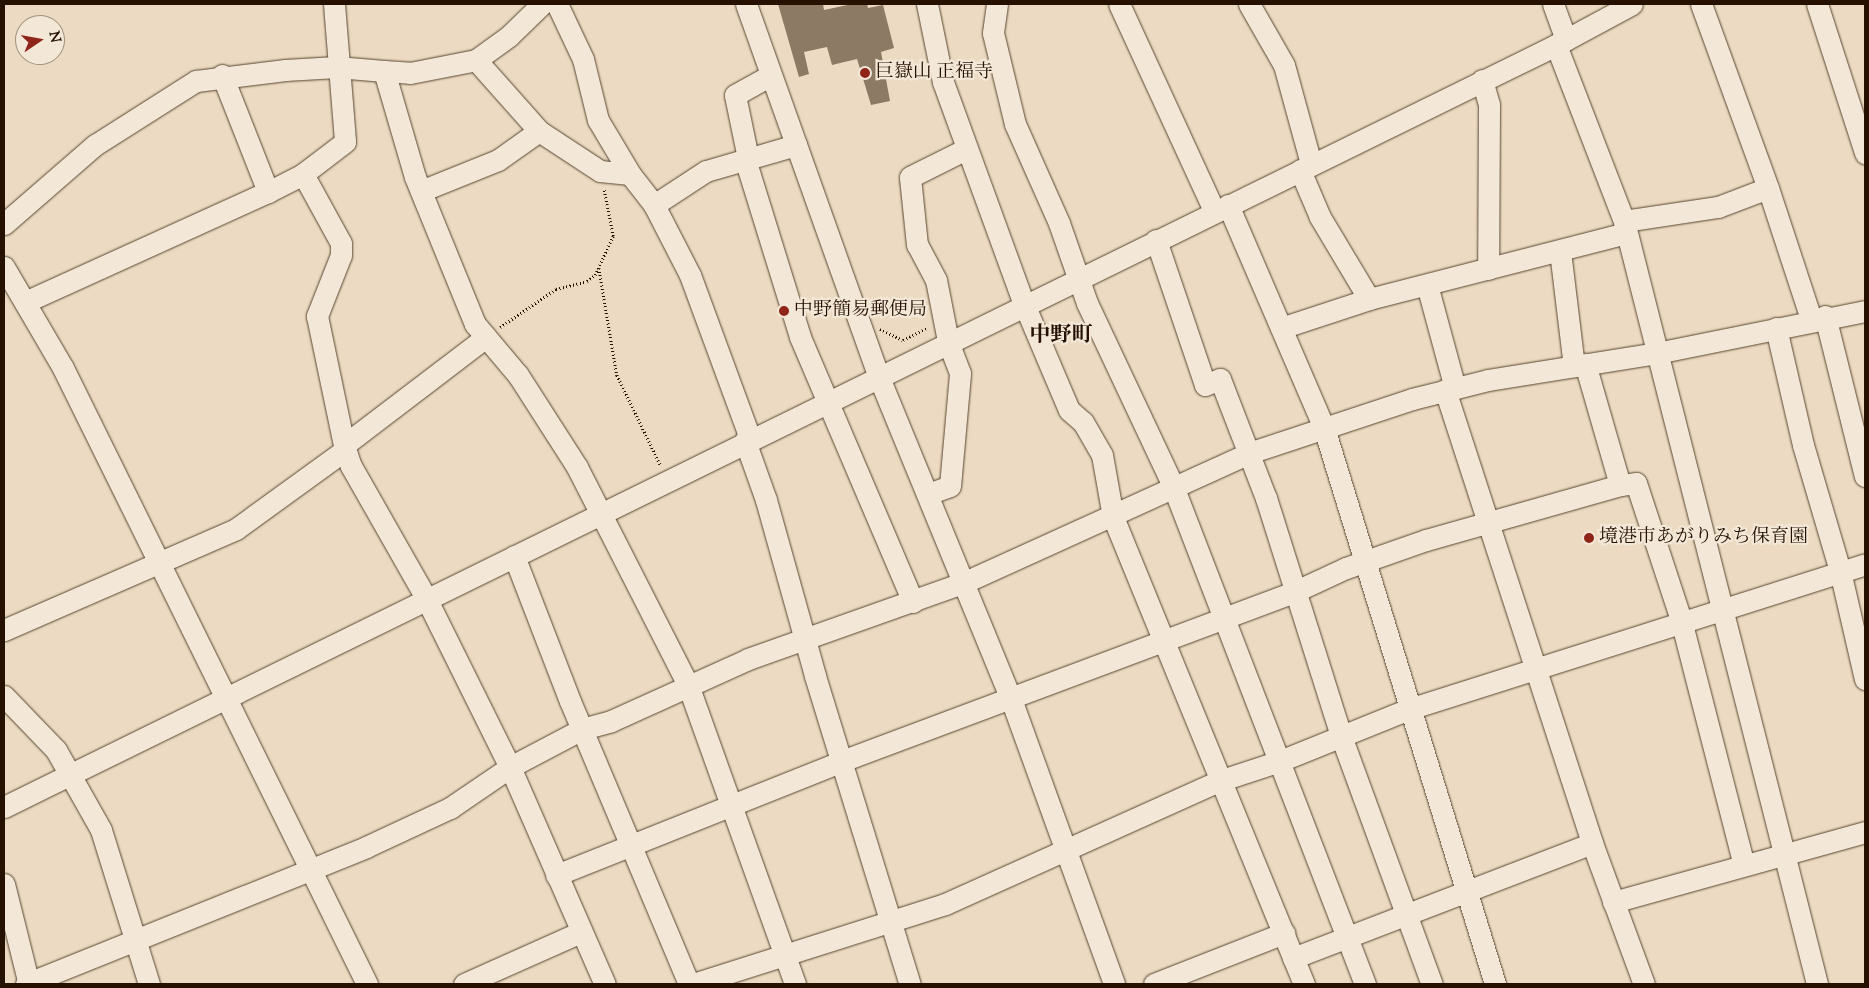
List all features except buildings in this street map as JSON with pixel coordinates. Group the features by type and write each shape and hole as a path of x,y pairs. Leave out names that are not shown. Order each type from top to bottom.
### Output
{"street":[{"path":"26,302 268,192 303,174 345,142 334,4"},
{"path":"4,224 95,145 196,81 222,75 338,67 410,72 476,60 509,36 542,4"},
{"path":"558,4 584,59 598,120 630,174 654,205 690,276 748,440 805,642 910,984"},
{"path":"746,4 878,375 965,582 1010,699 1114,984"},
{"path":"927,4 943,82 1024,304 1069,410 1083,422 1102,455 1113,517 1160,639 1304,984"},
{"path":"996,4 993,33 1015,124 1059,223 1076,279 1173,486 1365,984"},
{"path":"1119,4 1281,328 1324,428 1495,984"},
{"path":"1249,4 1284,65 1306,167 1325,225 1369,299"},
{"path":"1553,4 1561,42 1625,227 1816,984"},
{"path":"4,807 827,400 1561,42 1632,4"},
{"path":"1701,4 1818,318 1865,476"},
{"path":"1817,4 1865,153"},
{"path":"476,60 539,131 600,171 630,174"},
{"path":"384,71 421,191 475,324 545,415 577,467 599,514 688,685 795,984"},
{"path":"222,75 268,192"},
{"path":"771,75 735,95 746,159 800,336 913,602"},
{"path":"1482,80 1489,104 1488,269"},
{"path":"421,191 498,160 539,131"},
{"path":"654,205 691,178 746,159 796,145"},
{"path":"928,494 950,486 958,424 960,373 948,341 936,280 917,244 910,177 966,149"},
{"path":"303,174 341,243 341,255 317,316 345,448 426,598 510,767 581,932 606,984"},
{"path":"1281,328 1369,299 1560,251 1625,227 1718,207 1768,188"},
{"path":"1156,240 1205,385 1220,379 1249,454 1282,546 1294,592 1341,736 1432,984"},
{"path":"1560,251 1579,365 1620,485"},
{"path":"4,267 26,302 160,561 367,984"},
{"path":"1427,285 1450,389 1490,522 1592,843 1644,984"},
{"path":"4,884 28,984 134,938 312,869 450,808 510,767 582,729 611,721 688,685 748,660 805,642 965,582 1113,517 1173,486 1249,454 1324,428 1450,389 1579,365 1657,353 1818,318 1865,311"},
{"path":"1776,328 1802,445 1840,571 1865,679"},
{"path":"4,630 250,521 486,337"},
{"path":"556,875 731,804 1010,699 1160,639 1294,592 1365,561 1490,522 1620,485 1636,483 1681,620 1744,865"},
{"path":"514,556 582,729 689,984"},
{"path":"694,984 944,904 1065,848 1219,781 1280,761 1409,709 1722,606 1865,564"},
{"path":"4,696 56,750 72,774 101,830 149,984"},
{"path":"1613,902 1865,832"},
{"path":"1293,958 1592,843"},
{"path":"464,984 581,932"},
{"path":"1154,984 1284,933"}],"path":[{"path":"486,337 556,289 588,281 599,267 613,236 600,171"},
{"path":"599,267 617,375 668,479"},
{"path":"876,324 890,336 903,340 933,325"}],"place":[{"name":"巨嶽山 正福寺","path":"865,73"},
{"name":"中野簡易郵便局","path":"784,311"},
{"name":"境港市あがりみち保育園","path":"1589,538"}],"district":[{"name":"中野町","path":"1061,336"}]}
